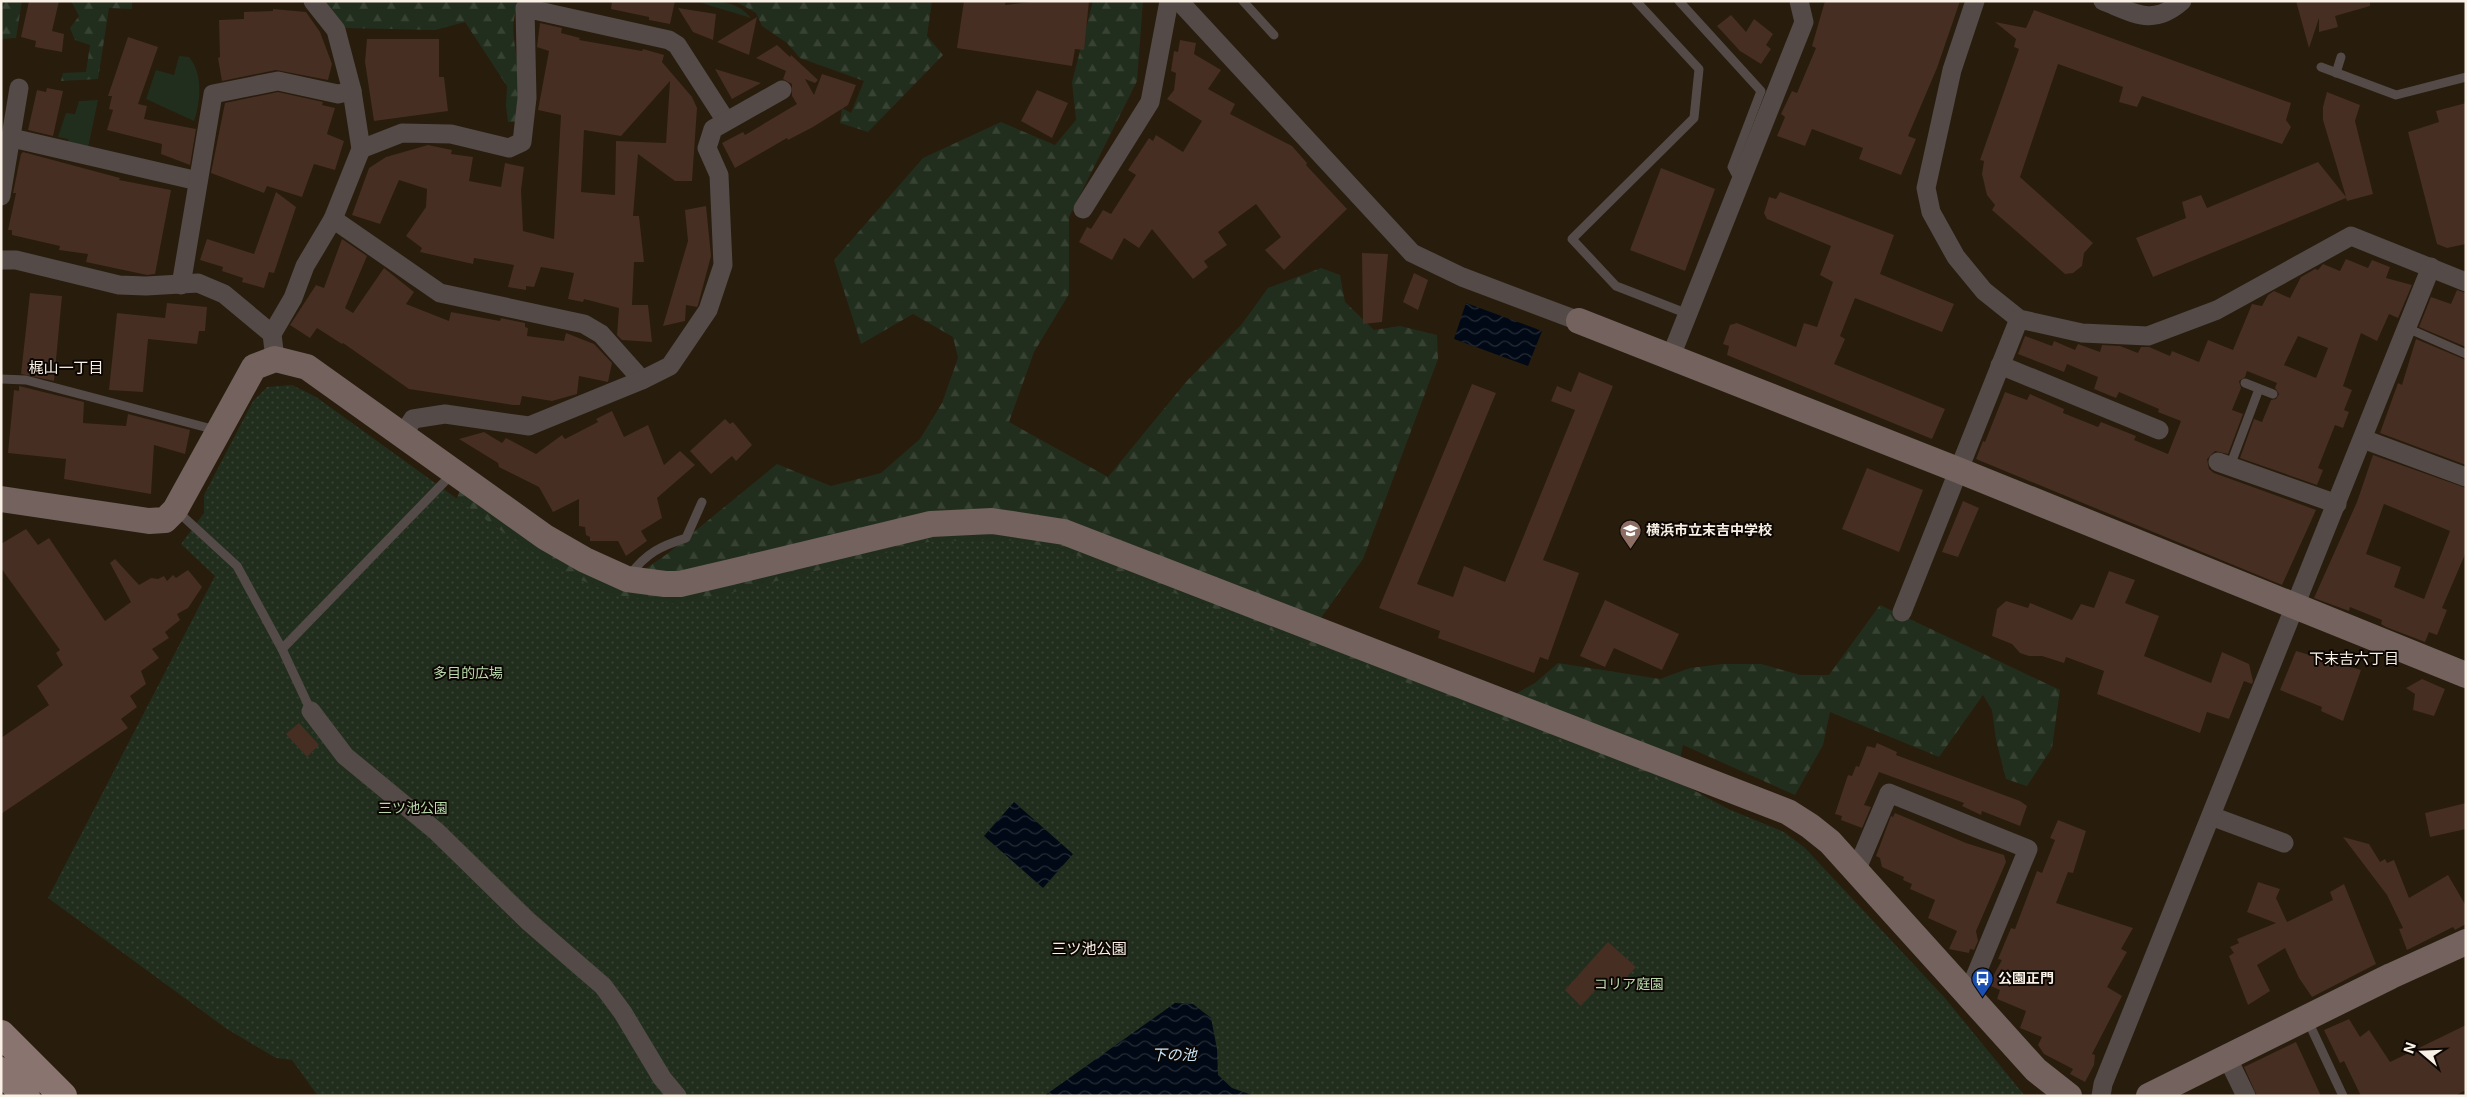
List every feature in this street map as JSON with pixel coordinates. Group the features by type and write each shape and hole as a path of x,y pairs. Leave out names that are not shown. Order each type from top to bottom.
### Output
{"main road":[{"path":"1,1034 63,1096"},
{"path":"1,1071 26,1096"}],"street":[{"path":"275,360 272,334 293,298 305,266 333,219 360,149 352,91 336,30 313,1"},
{"path":"1083,209 1150,102 1170,1"},
{"path":"1179,1 1412,253 1462,277 1671,356 2466,675"},
{"path":"1671,356 1741,185 1804,22 1799,1"},
{"path":"1975,1 1952,70 1926,188 1931,212 1956,257 1984,291 2019,319 2082,334 2148,336 2217,310 2351,236 2466,282"},
{"path":"2102,1 2138,15 2159,16 2182,1"},
{"path":"360,149 402,133 451,134 509,148 522,142 526,98 525,5 670,40 678,45 726,121"},
{"path":"181,285 213,94 278,81 338,94 352,91"},
{"path":"1,196 19,88"},
{"path":"402,436 413,419 445,414 529,426 642,380 670,366 708,310 723,265 719,175 707,148 713,129 782,90"},
{"path":"12,138 198,181"},
{"path":"333,219 440,293 584,324 602,334 642,380"},
{"path":"1,260 16,260 119,285 181,285 198,283 224,294 272,334"},
{"path":"2101,1096 2103,1084 2296,608 2431,267"},
{"path":"1902,612 2019,319"},
{"path":"1,499 149,521 165,520 175,510 254,367 275,360 307,367 545,537 584,560 627,579 680,584 931,524 992,521 1064,532 1788,812 1830,842 2036,1070 2069,1096"},
{"path":"2000,365 2159,430"},
{"path":"2363,439 2466,477"},
{"path":"2224,464 2337,504"},
{"path":"312,711 345,756 436,831 528,921 603,986 623,1014 662,1078 677,1096"},
{"path":"1856,870 1889,793 2028,849 1968,994"},
{"path":"2211,816 2284,843"},
{"path":"2149,1096 2306,1018 2466,942"},
{"path":"2227,1057 2246,1096"}],"lane":[{"path":"1243,1 1274,35"},
{"path":"1636,1 1699,70 1694,118 1572,239 1616,286 1688,314"},
{"path":"1680,1 1761,91 1732,167 1741,185"},
{"path":"2336,73 2341,57"},
{"path":"2321,68 2396,95 2466,77"},
{"path":"2407,328 2466,354"},
{"path":"1,379 26,380 218,430"},
{"path":"2245,383 2273,394"},
{"path":"2224,464 2259,389"},
{"path":"282,649 454,472"},
{"path":"627,579 637,565 658,547 686,538 702,502"},
{"path":"175,510 237,566 282,649 312,711"},
{"path":"2306,1018 2343,1096"}],"green space":[{"path":"1,1 22,1 16,38 1,39"},
{"path":"71,1 132,1 132,9 109,8 98,79 61,81 63,73 86,72 90,45 75,40 70,28 79,16"},
{"path":"325,1 520,1 516,12 513,33 521,91 515,122 508,122 506,106 507,86 465,22 435,30 346,28"},
{"path":"695,1 733,5 751,18"},
{"path":"735,1 932,1 927,36 943,55 868,132 840,123 842,108 851,113 864,81 800,58 787,43 762,26 756,13"},
{"path":"1093,1 1143,1 1137,81 1069,217 1069,294 1034,352 1009,422 1108,477 1186,382 1242,324 1268,288 1321,268 1340,275 1345,302 1374,330 1400,326 1437,335 1438,359 1363,559 1306,639 1489,709 1535,683 1558,663 1660,679 1690,668 1722,664 1761,664 1800,675 1829,675 1880,605 2060,690 2052,748 2027,786 2006,779 1996,740 1992,710 1983,695 1939,757 1830,712 1823,745 1795,795 1683,745 1675,780 1785,840 1255,1096 932,859 448,517 460,491 623,584 667,554 777,464 831,486 881,473 920,439 942,403 958,358 953,337 913,314 861,344 834,260 923,158 1001,122 1055,145 1076,120 1072,82"},
{"path":"179,56 189,57 194,64 199,79 199,97 194,121 146,99 156,70 174,75"},
{"path":"98,100 88,148 69,143 68,139 58,137 66,113 75,114 79,101"},
{"name":"三ツ池公園","path":"292,385 316,397 510,537 567,574 616,595 673,603 726,594 928,542 1001,539 1057,548 1623,766 1784,832 1805,848 1944,997 2025,1096 318,1096 292,1060 276,1058 227,1029 48,898 215,576 181,544 204,513 204,495 253,401 267,387"}],"water":[{"path":"1466,303 1542,331 1528,366 1454,339"},
{"path":"1014,802 1073,854 1043,888 984,836"},
{"name":"下の池","path":"1175,1003 1193,1004 1211,1018 1217,1049 1218,1075 1232,1088 1255,1096 1044,1096"}],"building":[{"path":"29,1 59,1 52,31 64,34 62,52 35,47 36,41 21,37"},
{"path":"612,1 675,1 670,24 649,20 649,17 611,9"},
{"path":"964,1 1006,1 1005,5 1040,1 1089,1 1084,50 1075,49 1072,66 957,48"},
{"path":"1825,1 1960,1 1937,68 1908,136 1916,139 1901,175 1859,159 1863,148 1812,129 1805,146 1777,136 1785,117 1781,114 1792,91 1797,93 1816,48 1812,46"},
{"path":"2296,1 2370,1 2370,6 2335,16 2338,27 2319,32 2319,18 2309,48"},
{"path":"678,8 716,14 713,40 693,32"},
{"path":"273,9 306,12 320,32 332,64 328,80 276,70 222,81 218,58 220,57 219,20 244,19 244,12 273,11"},
{"path":"2034,10 2291,103 2286,120 2291,127 2282,144 2142,96 2137,107 2119,102 2123,87 2058,64 2020,177 2093,243 2084,253 2082,266 2073,273 2065,274 1992,210 1995,205 1987,195 1982,174 1984,161 1980,160 2019,49 2014,47 2016,39 1995,22 2026,28"},
{"path":"1731,15 1746,32 1754,19 1773,34 1766,45 1771,49 1761,64 1740,51 1717,26"},
{"path":"757,17 749,55 717,42"},
{"path":"540,23 562,28 561,33 580,38 579,40 642,51 643,49 664,55 662,62 692,97 697,108 692,181 675,181 638,154 633,216 639,216 644,262 634,262 632,305 648,305 652,342 622,340 617,335 619,308 584,299 583,302 568,299 574,273 541,267 534,287 526,286 526,290 508,287 514,265 474,258 473,264 420,252 422,248 406,236 426,207 427,189 399,180 380,224 352,215 369,168 386,157 428,145 452,150 451,154 473,157 469,181 501,187 505,163 524,167 521,190 523,231 554,239 561,115 538,110 549,51 537,47","holes":["670,81 666,143 616,141 615,195 581,192 584,130 621,136"]},
{"path":"128,37 158,47 138,104 147,106 144,119 196,129 190,165 161,154 162,144 107,130 113,110 109,109 112,96 108,96"},
{"path":"367,39 439,39 439,77 444,77 448,111 374,121 365,62"},
{"path":"1180,40 1196,43 1194,54 1221,70 1208,89 1235,104 1230,114 1292,146 1307,163 1306,165 1347,209 1284,270 1265,250 1281,237 1256,204 1218,232 1227,245 1204,261 1208,267 1193,279 1152,229 1139,248 1124,238 1112,260 1079,242 1087,227 1091,229 1103,210 1111,214 1136,175 1128,170 1149,138 1153,141 1156,135 1183,152 1202,121 1167,99 1174,90 1176,73 1171,71 1174,51 1178,52"},
{"path":"777,45 818,80 815,83 805,79 814,95 822,74 856,85 848,105 813,127 788,140 787,138 735,168 722,143 743,132 745,135 797,104 792,96 792,84 783,79 786,71 756,58"},
{"path":"715,69 761,83 732,99"},
{"path":"47,88 63,91 53,136 28,130 37,90 46,92"},
{"path":"1037,90 1068,103 1052,138 1021,121"},
{"path":"278,92 323,102 322,105 335,108 327,134 344,141 335,170 314,164 302,197 267,186 264,193 211,173 225,103"},
{"path":"2327,92 2360,105 2355,121 2373,194 2347,201 2346,198 2153,277 2136,238 2186,218 2182,202 2201,195 2207,208 2318,162 2346,197 2323,120 2323,107"},
{"path":"2466,103 2466,244 2447,248 2437,244 2408,132 2439,122 2436,111"},
{"path":"23,152 120,178 119,180 171,190 155,274 147,275 86,262 88,254 59,250 60,246 12,235 12,230 8,230 16,193 13,193"},
{"path":"1661,168 1715,189 1685,271 1630,250"},
{"path":"276,192 296,207 274,273 269,272 264,288 242,282 243,278 222,271 223,267 200,260 207,239 254,254"},
{"path":"1780,192 1894,235 1880,274 1954,304 1942,332 1855,298 1840,336 1845,339 1834,364 1945,409 1932,439 1727,355 1729,346 1723,344 1730,325 1737,323 1796,347 1804,323 1817,327 1833,282 1820,275 1831,246 1767,219 1764,213 1769,197 1776,199"},
{"path":"706,206 711,256 698,305 697,307 686,305 685,321 663,326 688,241 685,210"},
{"path":"342,239 367,256 345,308 353,313 384,268 414,292 406,304 449,321 451,312 500,321 501,318 525,323 525,327 528,328 527,336 564,341 566,333 594,344 612,363 608,382 579,376 577,394 552,401 522,396 520,405 513,405 409,389 343,343 317,328 310,338 290,325 316,285 324,288"},
{"path":"1362,253 1388,254 1382,322 1363,324"},
{"path":"2346,259 2368,268 2372,260 2390,267 2386,278 2412,285 2398,318 2389,314 2377,341 2361,333 2343,386 2352,390 2344,410 2349,412 2343,428 2335,425 2318,468 2323,470 2317,485 2240,458 2254,419 2262,422 2271,400 2276,399 2279,394 2275,388 2277,383 2247,371 2245,377 2239,381 2241,388 2232,410 2243,414 2228,454 2215,451 2207,459 2209,469 2214,473 2316,510 2282,585 1976,459 1983,441 1985,442 2005,392 2027,400 2030,394 2064,409 2063,413 2098,427 2101,422 2136,436 2134,440 2168,454 2181,421 2158,412 2159,409 2119,392 2116,398 2094,389 2098,377 2067,364 2064,372 2018,354 2025,336 2052,346 2054,341 2075,350 2078,344 2100,352 2102,345 2120,346 2138,353 2141,347 2149,347 2170,356 2172,351 2199,362 2208,340 2233,350 2252,304 2262,306 2268,295 2274,291 2290,298 2301,277 2315,269 2318,270 2323,264 2340,271","holes":["2298,336 2328,348 2316,378 2284,365"]},
{"path":"1414,273 1428,280 1418,310 1403,302"},
{"path":"2457,290 2466,293 2466,347 2419,327 2431,297 2451,304"},
{"path":"30,293 62,296 54,381 21,374"},
{"path":"167,303 207,307 205,331 199,331 197,344 148,339 143,392 109,390 117,313 165,318"},
{"path":"2416,339 2466,360 2466,465 2380,433 2398,383 2402,385"},
{"path":"1579,372 1613,386 1543,560 1579,573 1548,660 1540,657 1534,673 1438,638 1440,631 1379,608 1472,384 1496,393 1417,584 1453,597 1464,566 1505,582 1575,410 1551,401 1557,386 1571,392"},
{"path":"19,386 84,402 83,423 126,426 128,414 190,430 185,454 154,445 151,494 64,479 66,459 8,453 14,390 19,391"},
{"path":"612,411 624,437 648,425 664,465 680,451 695,465 657,498 662,518 641,531 647,541 626,556 618,541 590,541 590,537 586,535 585,527 579,526 579,499 553,512 539,487 499,467 498,463 459,439 484,432 502,443 506,438 536,454 562,435 565,439 598,422 596,419"},
{"path":"725,419 730,424 733,422 752,445 736,461 732,456 711,474 690,451"},
{"path":"2373,455 2466,488 2466,552 2442,608 2447,610 2437,635 2429,632 2425,642 2386,627 2381,624 2382,620 2350,607 2349,611 2314,598 2357,502","holes":["2384,504 2450,531 2424,599 2394,587 2401,567 2366,554"]},
{"path":"1867,468 1923,490 1899,552 1842,529"},
{"path":"1963,501 1979,508 1958,557 1942,552"},
{"path":"26,529 38,545 49,538 105,621 131,602 110,563 115,559 139,585 151,578 158,579 164,576 167,581 173,575 176,578 188,570 202,587 188,608 177,614 180,620 165,632 169,638 152,649 159,658 141,671 146,684 130,696 137,707 121,719 128,728 1,814 1,738 49,705 37,686 63,665 56,653 60,650 1,568 1,544"},
{"path":"2109,571 2135,580 2125,603 2159,616 2144,656 2211,683 2222,652 2249,664 2252,684 2244,681 2229,719 2207,712 2200,733 2097,694 2104,671 2066,657 2064,663 2042,656 2029,656 2020,653 2012,644 1992,636 1997,609 2006,601 2028,608 2030,603 2072,620 2081,604 2094,608"},
{"path":"1605,600 1679,634 1662,670 1614,648 1605,667 1580,656"},
{"path":"2296,651 2361,670 2343,721 2321,711 2322,707 2280,690"},
{"path":"2422,679 2445,689 2434,716 2413,710 2415,694 2406,688"},
{"path":"299,723 319,745 307,757 286,734"},
{"path":"1877,743 1897,752 1896,755 2020,801 2027,806 2020,826 1982,811 1981,815 1962,806 1964,803 1879,772 1864,805 1871,807 1862,828 1841,820 1842,816 1835,814 1848,775 1852,776 1856,766 1859,767 1867,746 1875,748"},
{"path":"2466,803 2466,829 2430,837 2425,813"},
{"path":"1895,813 1966,843 2004,855 2006,862 1976,931 1978,941 1974,950 1970,949 1969,953 1949,949 1957,931 1928,918 1935,900 1910,889 1912,884 1903,880 1904,877 1882,867 1880,858 1876,856 1891,816 1893,817"},
{"path":"2058,820 2086,831 2073,873 2068,872 2056,903 2133,928 2121,949 2127,952 2107,987 2122,996 2092,1054 2095,1055 2094,1065 2085,1082 2070,1074 2073,1069 2044,1054 2038,1045 2042,1037 2020,1028 2026,1011 1997,999 2000,990 1988,985 2002,960 1998,959 2011,928 2015,929 2037,871 2042,873 2055,840 2050,838"},
{"path":"2343,837 2369,844 2380,862 2385,859 2387,863 2394,860 2409,898 2448,875 2466,906 2466,924 2455,930 2453,927 2407,950 2399,929 2403,928 2387,895"},
{"path":"2258,882 2280,889 2276,898 2287,922 2333,900 2330,892 2344,884 2376,964 2312,997 2299,978 2285,948 2257,965 2270,991 2248,1005 2229,956 2234,953 2230,947 2239,943 2237,939 2276,923 2247,912"},
{"path":"1608,942 1636,967 1617,987 1606,978 1581,1006 1565,990"},
{"path":"2349,1019 2360,1037 2369,1030 2390,1062 2466,1025 2466,1090 2455,1096 2361,1096 2344,1061 2340,1063 2324,1030"},
{"path":"2296,1042 2321,1096 2257,1096 2244,1067"}],"place":[{"name":"横浜市立末吉中学校","path":"1630,549"},
{"name":"公園正門","path":"1982,997"}],"district":[{"name":"梶山一丁目","path":"66,368"},
{"name":"下末吉六丁目","path":"2354,659"},
{"name":"三ツ池公園","path":"1089,949"}],"park label":[{"name":"多目的広場","path":"468,673"},
{"name":"コリア庭園","path":"1629,984"}]}
